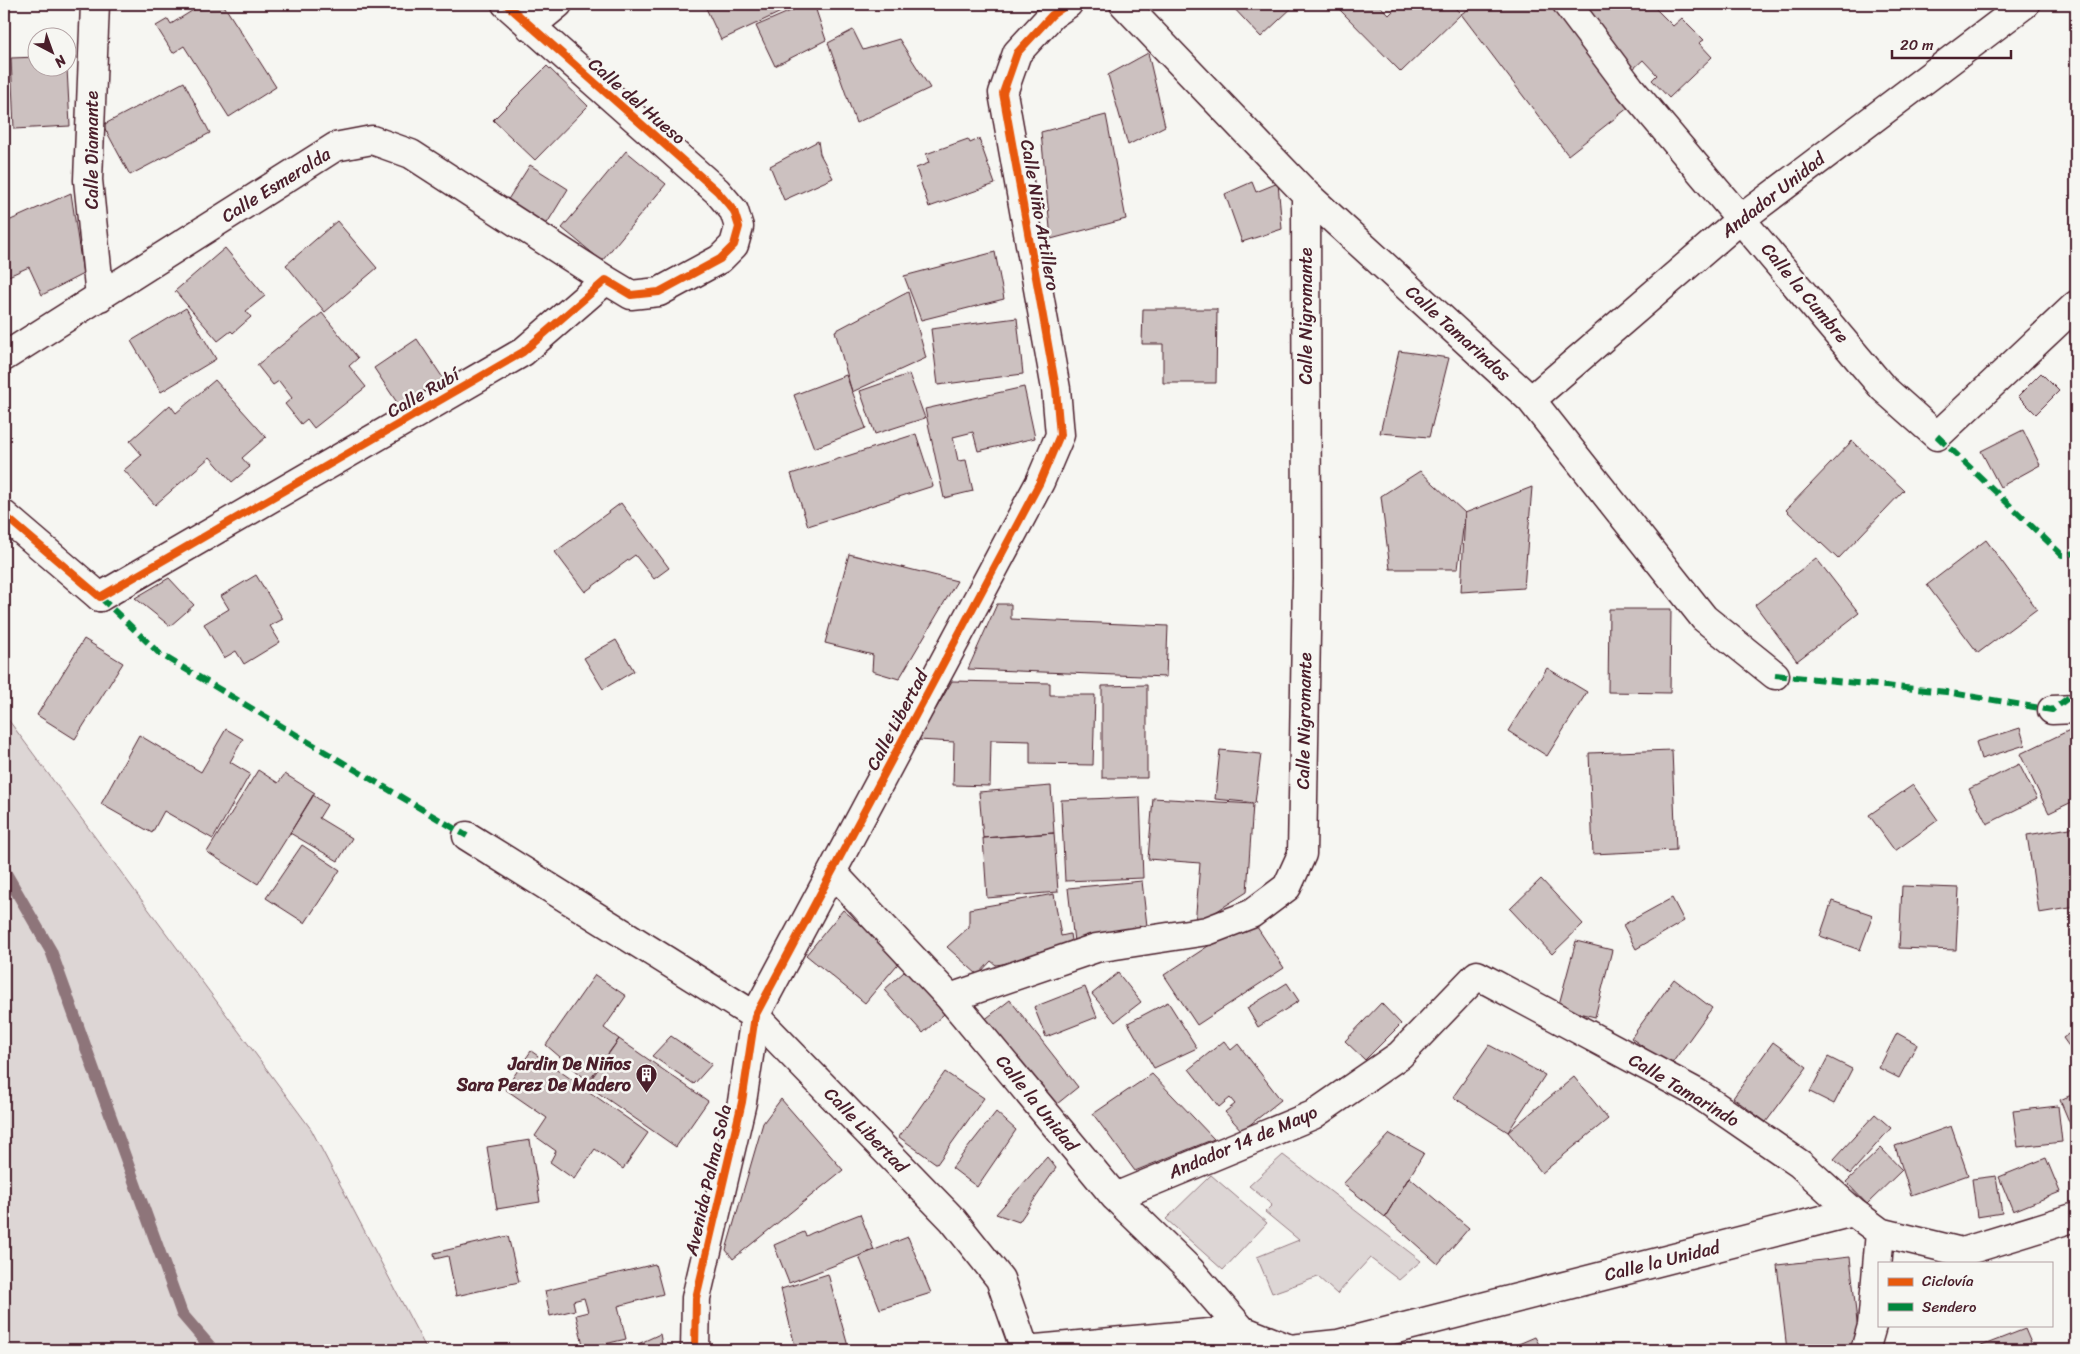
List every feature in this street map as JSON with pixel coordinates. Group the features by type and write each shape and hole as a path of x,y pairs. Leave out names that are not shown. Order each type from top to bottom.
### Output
{"street":[{"name":"Calle Diamante","path":"95,4 88,180 100,297"},
{"name":"Calle del Hueso","path":"506,4 718,191 734,211 739,227 734,245 720,259 659,292 631,295 606,280"},
{"path":"530,27 558,4"},
{"name":"Calle Tamarindos","path":"1124,4 1306,194 1531,400 1704,618 1776,675"},
{"name":"Calle la Cumbre","path":"1567,4 1630,88 1742,218 1883,388 1937,436 2076,305"},
{"name":"Andador Unidad","path":"1531,400 1742,218 2025,4"},
{"name":"Calle Niño Artillero","path":"1055,8 1017,53 1003,93 1056,389 1060,435"},
{"name":"Calle Esmeralda","path":"4,357 334,147 372,140 412,154 606,280"},
{"name":"Calle Nigromante","path":"950,998 1096,948 1207,931 1250,914 1287,887 1302,854 1307,578 1306,194"},
{"name":"Calle Rubí","path":"4,515 100,597 523,352 606,280"},
{"name":"Calle Libertad","path":"1025,1350 1000,1279 953,1220 754,1016 833,874 1040,482 1060,435"},
{"path":"467,836 754,1016"},
{"name":"Calle la Unidad","path":"833,874 950,998 1115,1197 1190,1270 1242,1330"},
{"name":"Andador 14 de Mayo","path":"1115,1197 1313,1115 1400,1055 1477,975 1501,987"},
{"name":"Calle Tamarindo","path":"1501,987 1697,1093 1800,1164 1853,1212"},
{"name":"Avenida Palma Sola","path":"695,1350 696,1298 742,1102 754,1016"},
{"path":"1853,1212 1880,1232 1962,1252 2076,1217"},
{"name":"Calle la Unidad","path":"1025,1350 1242,1330 1290,1349 1338,1344 1853,1212"},
{"path":"1865,1350 1872,1326 1880,1232"}],"shaded area":[{"path":"4,714 311,1129 427,1350 4,1350"},
{"path":"1283,1155 1421,1261 1399,1280 1370,1258 1337,1294 1318,1277 1272,1293 1257,1257 1299,1240 1265,1212 1272,1205 1249,1186"},
{"path":"1211,1175 1267,1223 1223,1270 1166,1219"}],"building":[{"path":"203,4 223,4 276,87 229,117 184,46 173,53 156,26 168,19 171,24"},
{"path":"704,4 798,4 721,40"},
{"path":"807,4 814,4 826,40 775,66 756,26"},
{"path":"1230,4 1296,4 1261,37"},
{"path":"1346,4 1378,4 1389,15 1400,4 1451,4 1461,14 1401,72 1340,10"},
{"path":"1476,4 1556,4 1633,104 1568,155 1461,14"},
{"path":"1578,4 1651,4 1673,26 1682,18 1704,40 1699,43 1712,57 1669,98 1652,80 1657,75 1643,60 1632,70"},
{"path":"853,30 863,50 899,39 930,88 856,123 828,43"},
{"path":"1148,53 1165,126 1128,145 1108,75"},
{"path":"28,57 28,78 68,78 70,126 14,129 11,58"},
{"path":"547,66 588,106 535,160 493,120"},
{"path":"184,82 210,133 130,175 103,125"},
{"path":"1106,115 1126,219 1051,239 1041,132"},
{"path":"968,139 970,143 979,139 995,184 929,207 916,168 929,163 926,154"},
{"path":"818,141 820,154 833,178 784,200 770,166"},
{"path":"626,151 666,184 602,261 562,228"},
{"path":"530,165 568,189 546,225 507,201"},
{"path":"1252,182 1256,192 1278,183 1282,229 1242,242 1225,194"},
{"path":"71,193 83,274 42,295 29,267 4,278 4,223"},
{"path":"337,221 377,268 325,312 286,265"},
{"path":"225,248 265,296 246,311 251,317 233,333 231,331 218,341 175,291"},
{"path":"995,252 1004,299 921,320 904,276"},
{"path":"908,292 926,358 852,392 835,331"},
{"path":"186,308 216,359 161,392 131,341"},
{"path":"1143,309 1217,309 1216,383 1163,383 1163,344 1142,344"},
{"path":"322,313 358,358 349,366 366,387 314,428 307,419 301,424 285,404 292,398 279,381 273,385 257,365"},
{"path":"1017,318 1023,374 938,385 931,329"},
{"path":"417,339 443,378 400,407 374,368"},
{"path":"1399,351 1449,358 1429,437 1380,433"},
{"path":"2041,373 2059,391 2036,414 2018,396"},
{"path":"909,374 925,418 875,434 860,391"},
{"path":"846,375 866,428 814,448 794,395"},
{"path":"215,380 266,437 242,458 250,467 232,482 210,457 155,505 124,470 142,455 130,441 170,405 176,413"},
{"path":"1024,387 1035,438 978,451 973,432 953,437 958,461 966,460 973,491 944,498 925,409"},
{"path":"2023,430 2040,465 2000,487 1981,451"},
{"path":"916,434 933,486 808,526 791,474"},
{"path":"1852,441 1904,490 1838,559 1786,510"},
{"path":"1420,471 1465,513 1458,569 1390,569 1381,496"},
{"path":"1532,487 1524,588 1461,592 1465,513"},
{"path":"621,503 669,568 654,579 635,555 585,592 555,552"},
{"path":"1986,540 2037,609 1978,653 1927,585"},
{"path":"849,554 957,581 899,679 872,671 873,655 825,643"},
{"path":"1816,558 1859,613 1797,661 1755,605"},
{"path":"256,575 283,619 270,626 280,642 244,664 236,651 224,658 204,624 229,609 221,596"},
{"path":"169,578 194,605 170,626 135,598"},
{"path":"997,604 1011,604 1011,619 1168,626 1166,677 968,669"},
{"path":"1609,609 1671,609 1670,693 1608,692"},
{"path":"84,639 123,663 75,739 37,715"},
{"path":"616,640 634,671 603,689 584,658"},
{"path":"1547,668 1587,692 1547,756 1508,731"},
{"path":"952,681 1050,683 1050,695 1095,695 1093,765 1030,764 1030,741 991,740 990,786 953,785 954,742 918,740"},
{"path":"1147,685 1147,778 1102,778 1102,686"},
{"path":"2076,727 2076,800 2049,813 2020,754"},
{"path":"2020,728 2025,745 1981,759 1976,742"},
{"path":"226,729 243,739 230,762 250,774 213,839 164,811 152,833 101,804 139,735 201,772"},
{"path":"1220,750 1261,754 1255,803 1215,799"},
{"path":"1672,750 1676,850 1593,854 1589,753"},
{"path":"2019,764 2037,799 1987,824 1969,789"},
{"path":"258,770 278,783 285,774 315,793 258,884 207,852"},
{"path":"1913,785 1938,820 1895,851 1869,815"},
{"path":"1051,786 1054,833 983,838 979,792"},
{"path":"313,795 327,805 319,818 352,838 338,861 290,833"},
{"path":"1140,797 1143,878 1065,881 1061,800"},
{"path":"1153,798 1253,804 1247,892 1195,925 1200,863 1148,859"},
{"path":"2076,827 2076,907 2039,913 2027,835"},
{"path":"1054,833 1058,892 987,898 983,838"},
{"path":"302,845 340,870 305,923 266,898"},
{"path":"1541,879 1583,924 1552,954 1510,909"},
{"path":"1142,881 1148,935 1074,942 1068,888"},
{"path":"1902,886 1959,888 1956,950 1899,948"},
{"path":"1054,894 1061,936 1070,934 1073,953 996,965 991,961 978,975 947,947 969,927 969,909"},
{"path":"1672,898 1684,921 1636,949 1623,925"},
{"path":"1832,901 1873,915 1860,950 1820,936"},
{"path":"843,910 902,959 865,1003 806,955"},
{"path":"1251,918 1284,968 1197,1025 1164,975"},
{"path":"1576,941 1612,950 1595,1017 1558,1008"},
{"path":"915,962 954,1005 923,1033 884,990"},
{"path":"1118,973 1141,1002 1115,1022 1092,994"},
{"path":"595,975 626,996 604,1028 619,1039 588,1081 546,1045"},
{"path":"1674,979 1712,1008 1670,1066 1631,1038"},
{"path":"1287,983 1299,1001 1258,1027 1247,1008"},
{"path":"1085,987 1097,1017 1046,1037 1034,1007"},
{"path":"1010,1000 1078,1087 1047,1112 979,1024"},
{"path":"1168,1002 1197,1048 1154,1068 1128,1023"},
{"path":"1381,1003 1401,1024 1365,1060 1345,1041"},
{"path":"2076,1028 2076,1056 2063,1038"},
{"path":"1897,1033 1917,1044 1899,1078 1879,1068"},
{"path":"671,1036 712,1064 694,1084 652,1056"},
{"name":"Jardin De Niños Sara Perez De Madero","path":"619,1039 708,1101 676,1147 587,1085"},
{"path":"1224,1041 1231,1050 1238,1044 1281,1100 1242,1131 1225,1112 1235,1104 1230,1098 1219,1107 1189,1069"},
{"path":"1773,1042 1807,1067 1766,1122 1733,1098"},
{"path":"1489,1045 1545,1075 1508,1132 1453,1097"},
{"path":"531,1051 648,1133 623,1169 595,1149 574,1179 550,1162 556,1151 535,1136 547,1118 505,1089"},
{"path":"1828,1057 1852,1069 1834,1104 1810,1092"},
{"path":"945,1072 984,1098 937,1164 899,1137"},
{"path":"1152,1074 1214,1139 1135,1171 1093,1114"},
{"path":"1574,1077 1608,1119 1542,1173 1508,1132"},
{"path":"2076,1093 2076,1138 2060,1100"},
{"path":"781,1099 843,1170 733,1259 726,1250 763,1123"},
{"path":"2058,1106 2062,1142 2018,1147 2013,1111"},
{"path":"996,1112 1016,1130 977,1187 952,1168"},
{"path":"1875,1114 1891,1128 1850,1174 1834,1159"},
{"path":"1951,1126 1968,1175 1911,1195 1895,1146"},
{"path":"1390,1134 1424,1153 1385,1217 1343,1184"},
{"path":"530,1140 540,1202 497,1209 487,1147"},
{"path":"1881,1148 1902,1170 1867,1204 1846,1182"},
{"path":"1047,1157 1056,1168 1019,1222 996,1214"},
{"path":"2046,1158 2060,1192 2013,1211 1999,1177"},
{"path":"1996,1176 2002,1213 1977,1217 1972,1179"},
{"path":"1409,1177 1469,1228 1438,1264 1385,1217"},
{"path":"860,1214 874,1250 789,1283 774,1245 804,1232 806,1236"},
{"path":"508,1236 519,1282 456,1296 448,1256 435,1259 434,1253"},
{"path":"908,1237 931,1293 880,1309 859,1256"},
{"path":"1850,1257 1860,1350 1787,1350 1777,1265"},
{"path":"655,1264 663,1294 618,1306 626,1339 584,1349 576,1315 588,1312 584,1298 573,1301 575,1310 550,1316 545,1291"},
{"path":"828,1274 849,1350 796,1350 781,1289"},
{"path":"2025,1329 2034,1350 1971,1350"},
{"path":"660,1334 663,1350 625,1350"},
{"path":"1535,1337 1542,1350 1516,1350 1514,1346"}],"waterway":[{"path":"4,870 51,951 182,1314 213,1350"}],"marked path":[{"path":"1937,436 2062,555 2076,553"},
{"path":"100,597 160,654 467,836"},
{"path":"1775,675 1946,692 2052,710 2076,692"}],"cycle path":[{"path":"4,515 100,597 523,352 606,280 631,295 659,292 720,259 734,245 739,227 734,211 717,191 506,4"},
{"path":"695,1350 696,1298 742,1102 755,1016 1040,482 1060,435 1056,389 1003,93 1017,53 1052,15 1068,4"}],"place":[{"name":"Jardin De Niños Sara Perez De Madero","path":"647,1093"}]}
